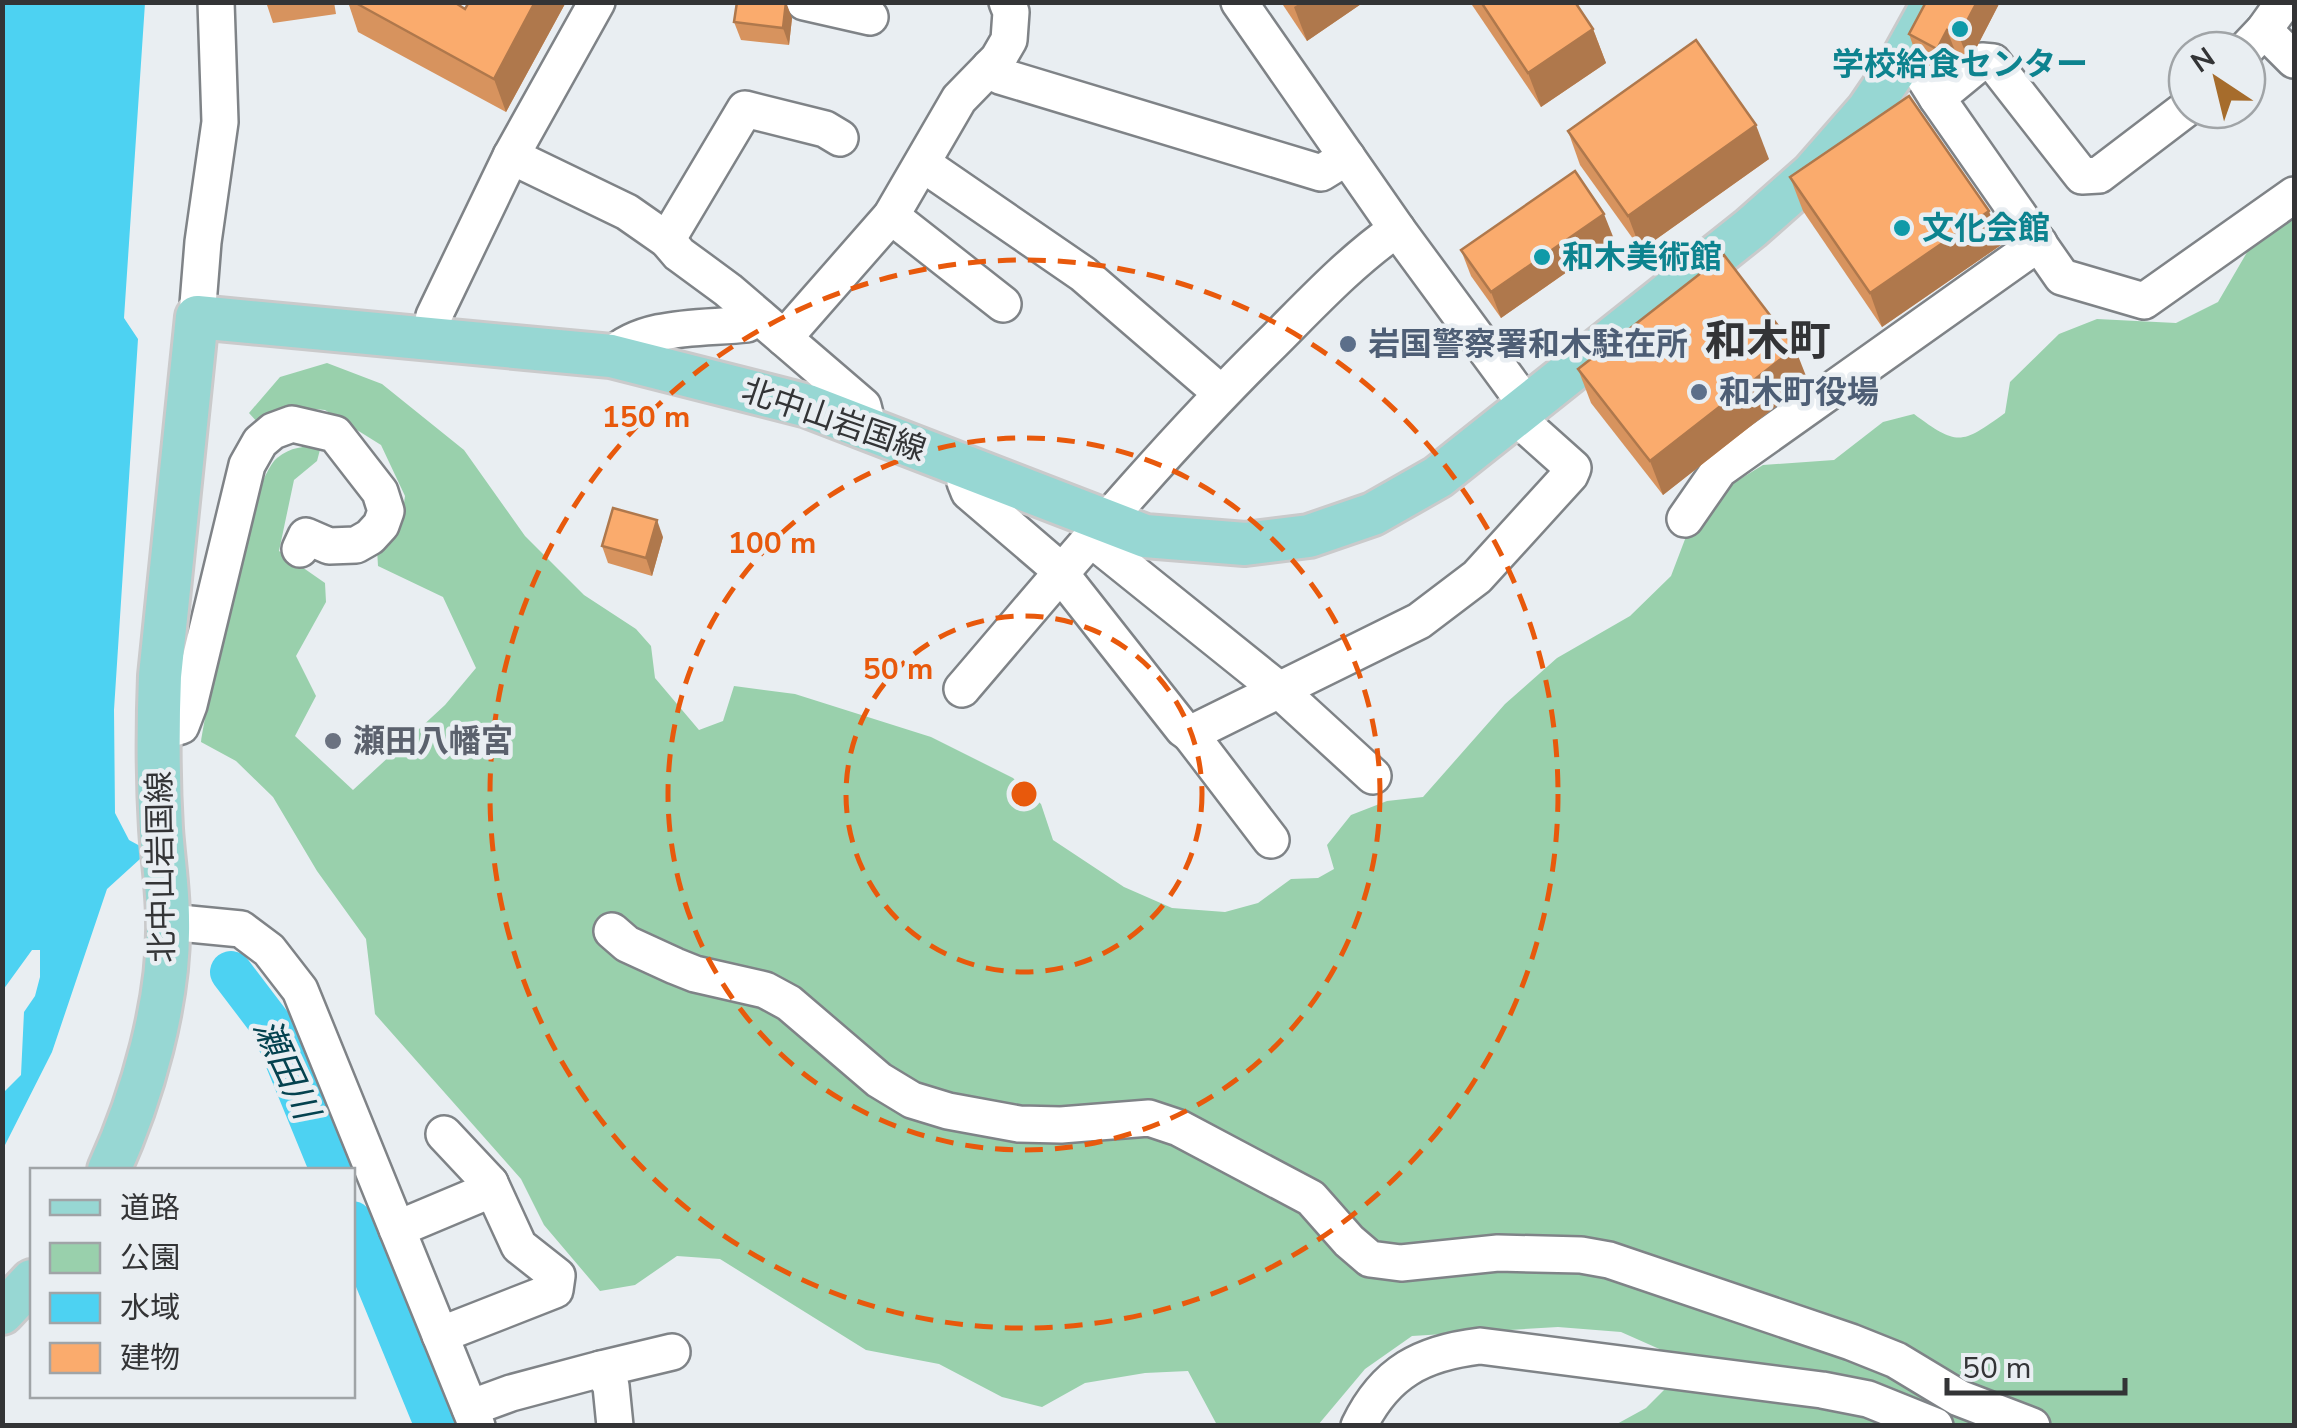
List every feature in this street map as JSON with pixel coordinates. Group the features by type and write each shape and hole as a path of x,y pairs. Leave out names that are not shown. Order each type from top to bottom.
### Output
{"main road":[{"name":"北中山岩国線","path":"110,1168 133,1116 150,1052 166,962 168,922 157,733 197,318 611,356 808,406 868,426 967,466 1099,529 1204,543 1245,544 1309,536 1373,514 1438,476 1751,228 1812,174 1868,110 1934,2"},
{"path":"2,1313 30,1283"}],"street":[{"path":"197,318 220,122 216,2"},
{"path":"429,337 434,316 512,156 597,2"},
{"path":"804,2 870,17"},
{"path":"771,327 890,216 959,99 1010,40 1011,12 1007,2"},
{"path":"1190,734 1420,621 1477,576 1574,468 1526,426 1527,406 1397,229 1239,2"},
{"path":"2264,28 2294,60"},
{"path":"1902,60 1918,68 2062,276 2144,301 2294,195"},
{"path":"1936,98 1982,61 1994,62 2082,176 2100,175 2167,123"},
{"path":"990,67 1000,76 1322,173 1346,156"},
{"path":"667,240 745,109 824,128 840,138"},
{"path":"512,156 627,212 667,240 863,406 868,426"},
{"path":"923,164 1083,274 1220,393"},
{"path":"890,216 1002,304"},
{"path":"962,689 1220,393 1342,273 1397,229"},
{"path":"1685,519 1719,470 2039,243"},
{"path":"611,356 626,341 654,334 747,324 771,327"},
{"path":"157,733 182,726 189,705 246,465 260,442 273,431 292,424 335,434 380,492 386,510 370,537 356,544 329,546 306,536 300,549"},
{"path":"967,466 965,482 969,492 1060,574 1271,840"},
{"path":"1099,529 1100,546 1278,689 1373,776"},
{"path":"168,922 241,929 268,950 300,990 473,1416 510,1393 672,1352"},
{"path":"612,932 627,944 674,966 765,990 789,1003 879,1080 912,1100 1019,1124 1149,1118 1179,1128 1311,1198 1370,1259 1401,1263 1498,1253 1580,1255 1609,1260 1851,1342 1896,1360 1959,1398 2032,1426"},
{"path":"440,1336 555,1290 557,1276 519,1246 490,1183 444,1134"},
{"path":"397,1229 478,1195 490,1183"},
{"path":"1359,1426 1386,1383 1416,1362 1446,1350 1480,1346 1822,1390 1895,1408 1934,1426"},
{"path":"602,1369 611,1386 616,1426"}],"green space":[{"path":"2294,209 2294,1425 1615,1425 1646,1408 1691,1363 1621,1332 1558,1327 1412,1336 1365,1369 1318,1425 1217,1425 1188,1371 1085,1383 1042,1407 1002,1397 939,1364 866,1350 720,1259 677,1256 635,1285 600,1291 544,1225 521,1179 375,1014 366,939 317,871 273,797 236,761 201,742 231,592 254,506 265,475 277,458 298,448 321,446 317,461 294,480 279,551 325,583 326,602 296,656 316,696 295,736 353,790 445,705 476,668 443,597 378,566 377,549 401,523 405,496 381,445 325,410 293,407 259,424 249,413 280,377 327,363 382,384 464,450 525,536 584,595 636,629 651,646 655,678 699,730 723,721 734,686 795,694 931,737 1013,778 1041,804 1053,840 1124,887 1172,908 1225,912 1258,903 1291,879 1318,878 1334,869 1327,845 1351,815 1387,801 1423,797 1505,704 1557,658 1630,616 1671,576 1687,534 1722,490 1763,465 1834,460 1883,422 1914,414 1951,436 1969,436 2005,413 2010,382 2059,334 2097,319 2176,323 2218,302 2253,242"}],"water":[{"path":"3,2 145,3 124,318 138,339 114,710 115,813 129,840 140,846 140,859 107,889 52,1052 3,1149 3,1093 21,1075 24,1012 35,996 40,977 40,950 32,950 3,990"}],"building":[{"path":"354,2 454,2 465,9 469,2 535,2 494,79"},
{"path":"737,2 786,2 783,28 734,22"},
{"path":"1481,2 1575,2 1593,29 1528,73"},
{"path":"1926,2 1977,2 1959,36 1947,30 1937,49 1909,34"},
{"path":"1696,40 1756,125 1628,216 1568,131"},
{"name":"文化会館","path":"1909,96 1989,211 1870,293 1790,177"},
{"path":"1575,171 1604,214 1491,292 1461,250"},
{"name":"和木町役場","path":"1724,255 1795,348 1650,461 1578,369"},
{"path":"613,508 657,520 646,558 602,546"}],"waterway":[{"name":"瀬田川","path":"231,972 272,1026 330,1168"},
{"name":"瀬田川","path":"355,1229 436,1426"}],"place":[{"name":"学校給食センター","path":"1960,29"},
{"name":"文化会館","path":"1902,228"},
{"name":"和木美術館","path":"1542,257"},
{"name":"岩国警察署和木駐在所","path":"1348,344"},
{"name":"和木町役場","path":"1699,392"},
{"name":"瀬田八幡宮","path":"333,741"}],"district":[{"name":"和木町","path":"1768,341"}]}
